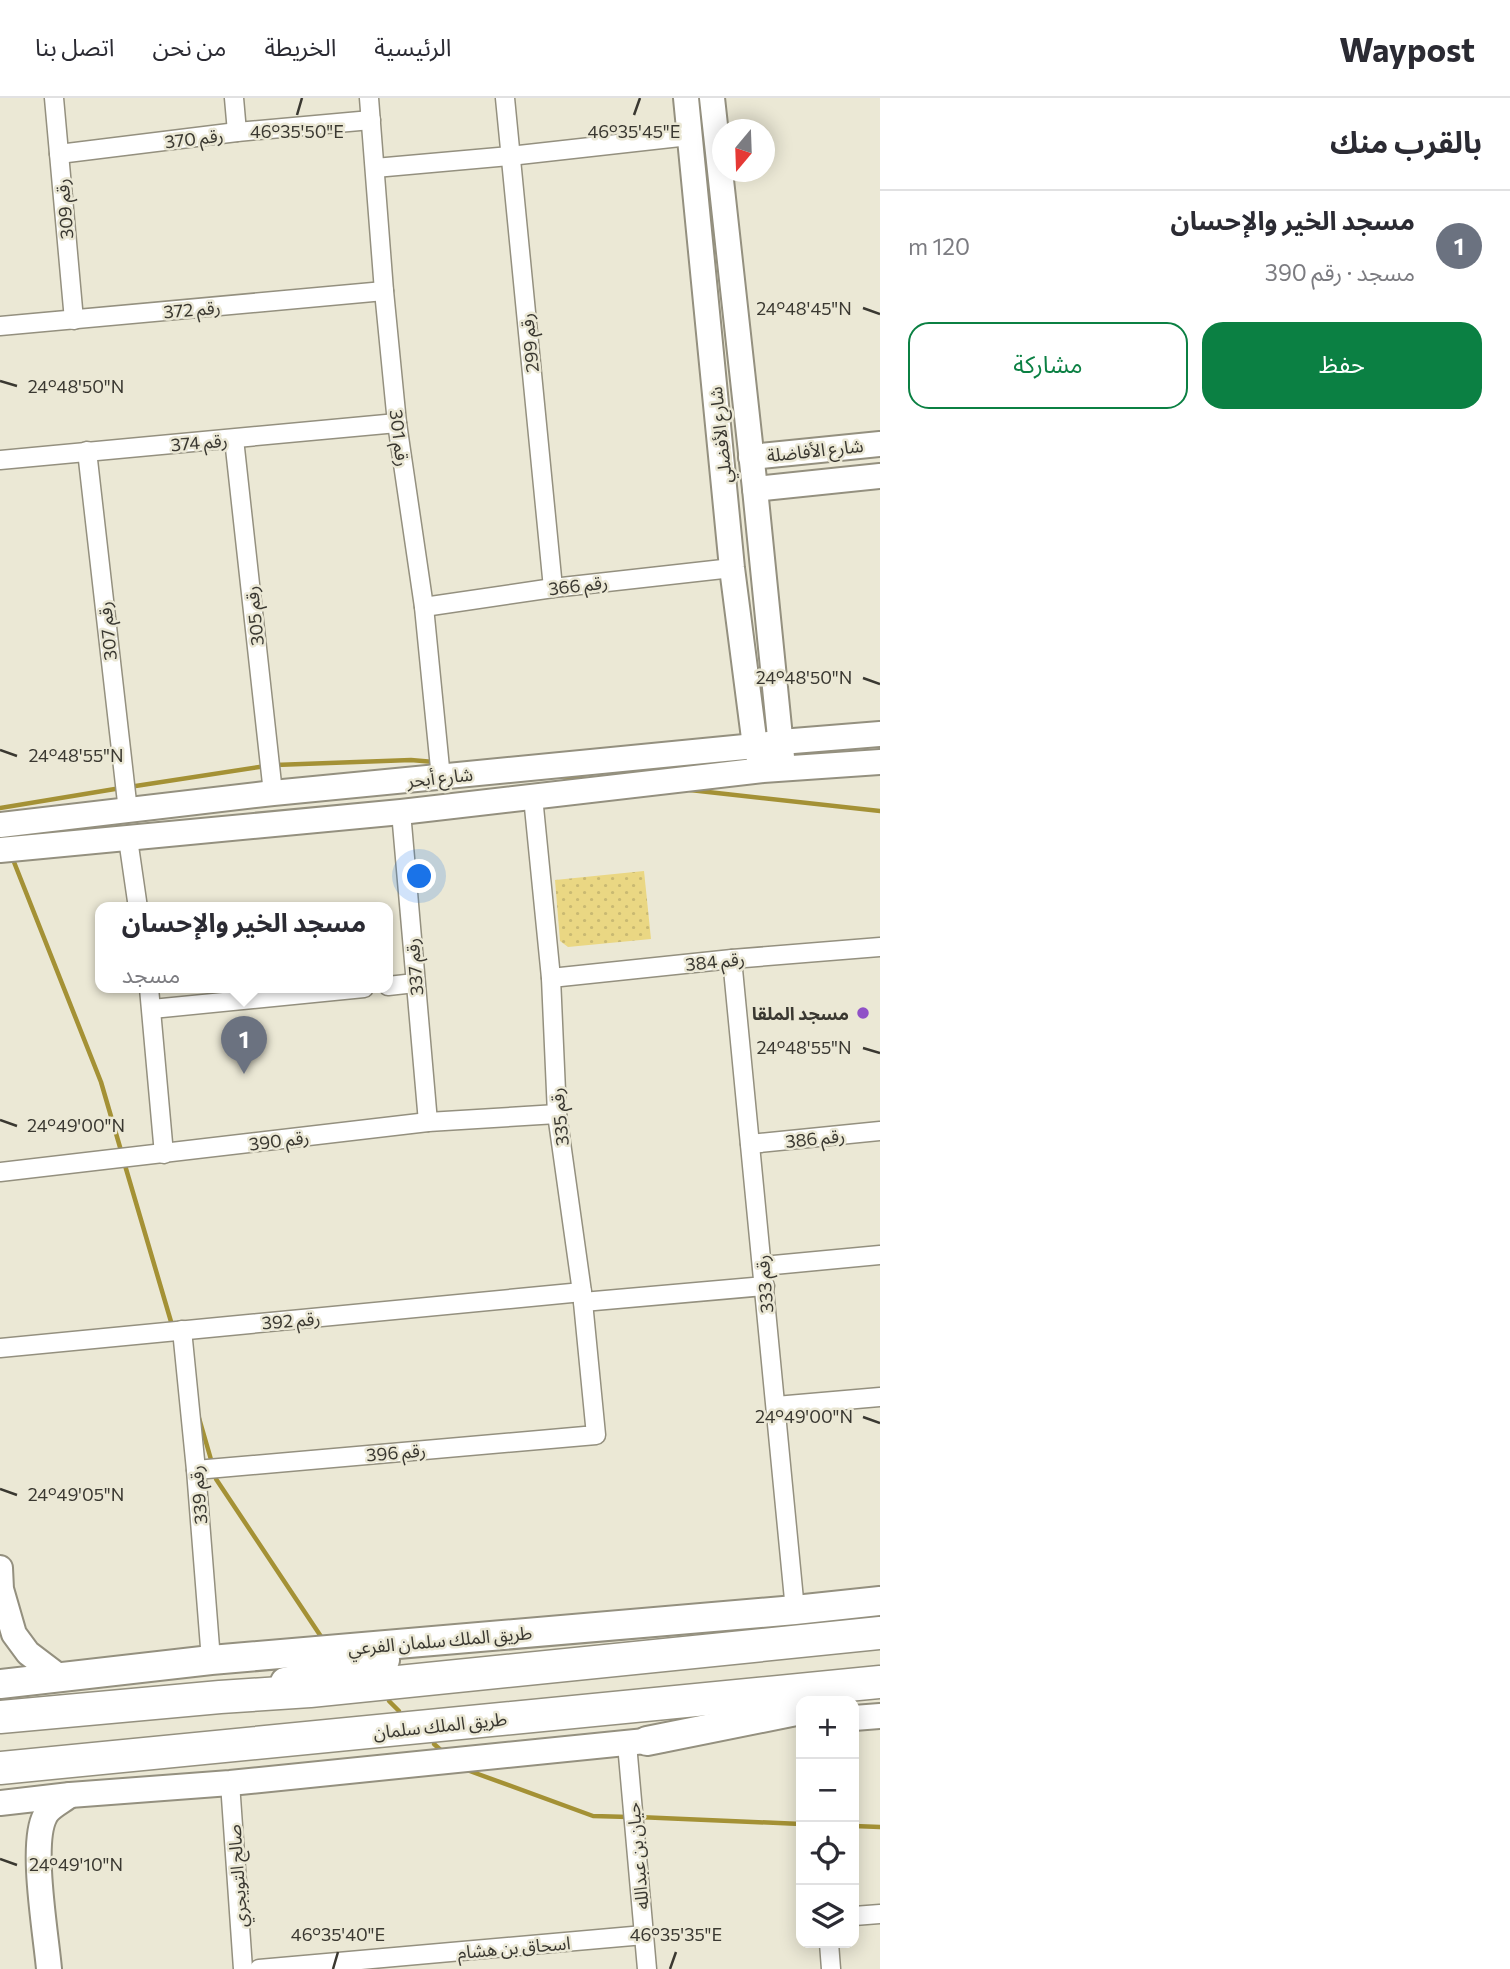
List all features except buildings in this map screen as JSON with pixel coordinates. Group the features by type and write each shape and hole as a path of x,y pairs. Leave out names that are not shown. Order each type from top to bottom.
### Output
{"highway":[{"path":"0,1717 310,1691 880,1633"},
{"name":"طريق الملك سلمان","path":"0,1768 880,1682"}],"main road":[{"name":"طريق الملك سلمان الفرعي","path":"0,1685 211,1660 880,1601"},
{"path":"220,1697 494,1636"},
{"path":"859,1698 880,1694"},
{"path":"637,1742 796,1711"}],"street":[{"name":"رقم 309","path":"54,98 74,320"},
{"path":"234,98 237,132"},
{"name":"رقم 301","path":"369,98 397,423 424,607 441,778"},
{"name":"رقم 299","path":"505,98 552,588"},
{"name":"شارع الأفضلي","path":"686,98 732,568 755,746 772,769"},
{"name":"شارع الأفضلي","path":"712,98 781,742 772,769"},
{"name":"رقم 370","path":"59,154 237,132 371,120"},
{"path":"375,168 689,136"},
{"name":"رقم 372","path":"0,326 384,291"},
{"name":"رقم 374","path":"0,460 397,423"},
{"name":"رقم 305","path":"234,439 273,793"},
{"name":"شارع الأفاضلة","path":"751,457 880,444"},
{"name":"رقم 307","path":"87,452 128,811"},
{"name":"شارع الأفاضلة","path":"755,489 880,476"},
{"name":"رقم 366","path":"424,607 552,588 732,568"},
{"name":"شارع أبحر","path":"0,825 273,793 880,734"},
{"name":"شارع أبحر","path":"0,850 401,812 772,769 880,762"},
{"name":"رقم 335","path":"533,797 551,978 558,1114 583,1297 596,1435"},
{"name":"رقم 337","path":"401,812 428,1122"},
{"path":"128,839 137,902"},
{"name":"رقم 384","path":"551,978 880,947"},
{"name":"رقم 333","path":"732,959 795,1610"},
{"path":"393,985 415,983"},
{"path":"150,993 164,1154"},
{"path":"152,1009 314,993"},
{"name":"رقم 390","path":"0,1171 428,1122 558,1114"},
{"name":"رقم 386","path":"750,1144 880,1131"},
{"path":"763,1266 880,1255"},
{"name":"رقم 392","path":"0,1348 583,1297 765,1286"},
{"name":"رقم 339","path":"182,1330 211,1660"},
{"path":"776,1406 880,1397"},
{"name":"رقم 396","path":"196,1470 596,1435"},
{"path":"0,1568 0,1600"},
{"path":"1,1589 14,1634 28,1653 61,1678"},
{"path":"859,1718 880,1716"},
{"path":"0,1803 230,1783 796,1724"},
{"name":"حيان بن عبدالله","path":"637,1742 647,1969"},
{"name":"صالح التويجري","path":"230,1783 243,1969"},
{"path":"49,1969 38,1853 41,1828 46,1813 70,1795"},
{"path":"859,1916 880,1914"},
{"name":"اسحاق بن هشام","path":"259,1969 644,1935"},
{"path":"829,1948 831,1969"}],"shaded area":[{"path":"644,871 651,939 568,947 560,941 555,880"}],"waterway":[{"path":"275,765 411,760 434,762"},
{"path":"129,787 266,766"},
{"path":"561,776 587,779"},
{"path":"0,808 121,788"},
{"path":"690,790 880,811"},
{"path":"12,857 101,1082 122,1154"},
{"path":"124,1162 172,1325"},
{"path":"199,1418 212,1463"},
{"path":"214,1472 216,1479 322,1638"},
{"path":"389,1701 399,1711"},
{"path":"434,1744 444,1753"},
{"path":"467,1770 593,1816 629,1817"},
{"path":"638,1817 796,1824"},
{"path":"859,1826 880,1827"}],"place":[{"name":"مسجد الملقا","path":"863,1013"},
{"name":"مسجد الخير والإحسان","path":"244,1074"}]}
